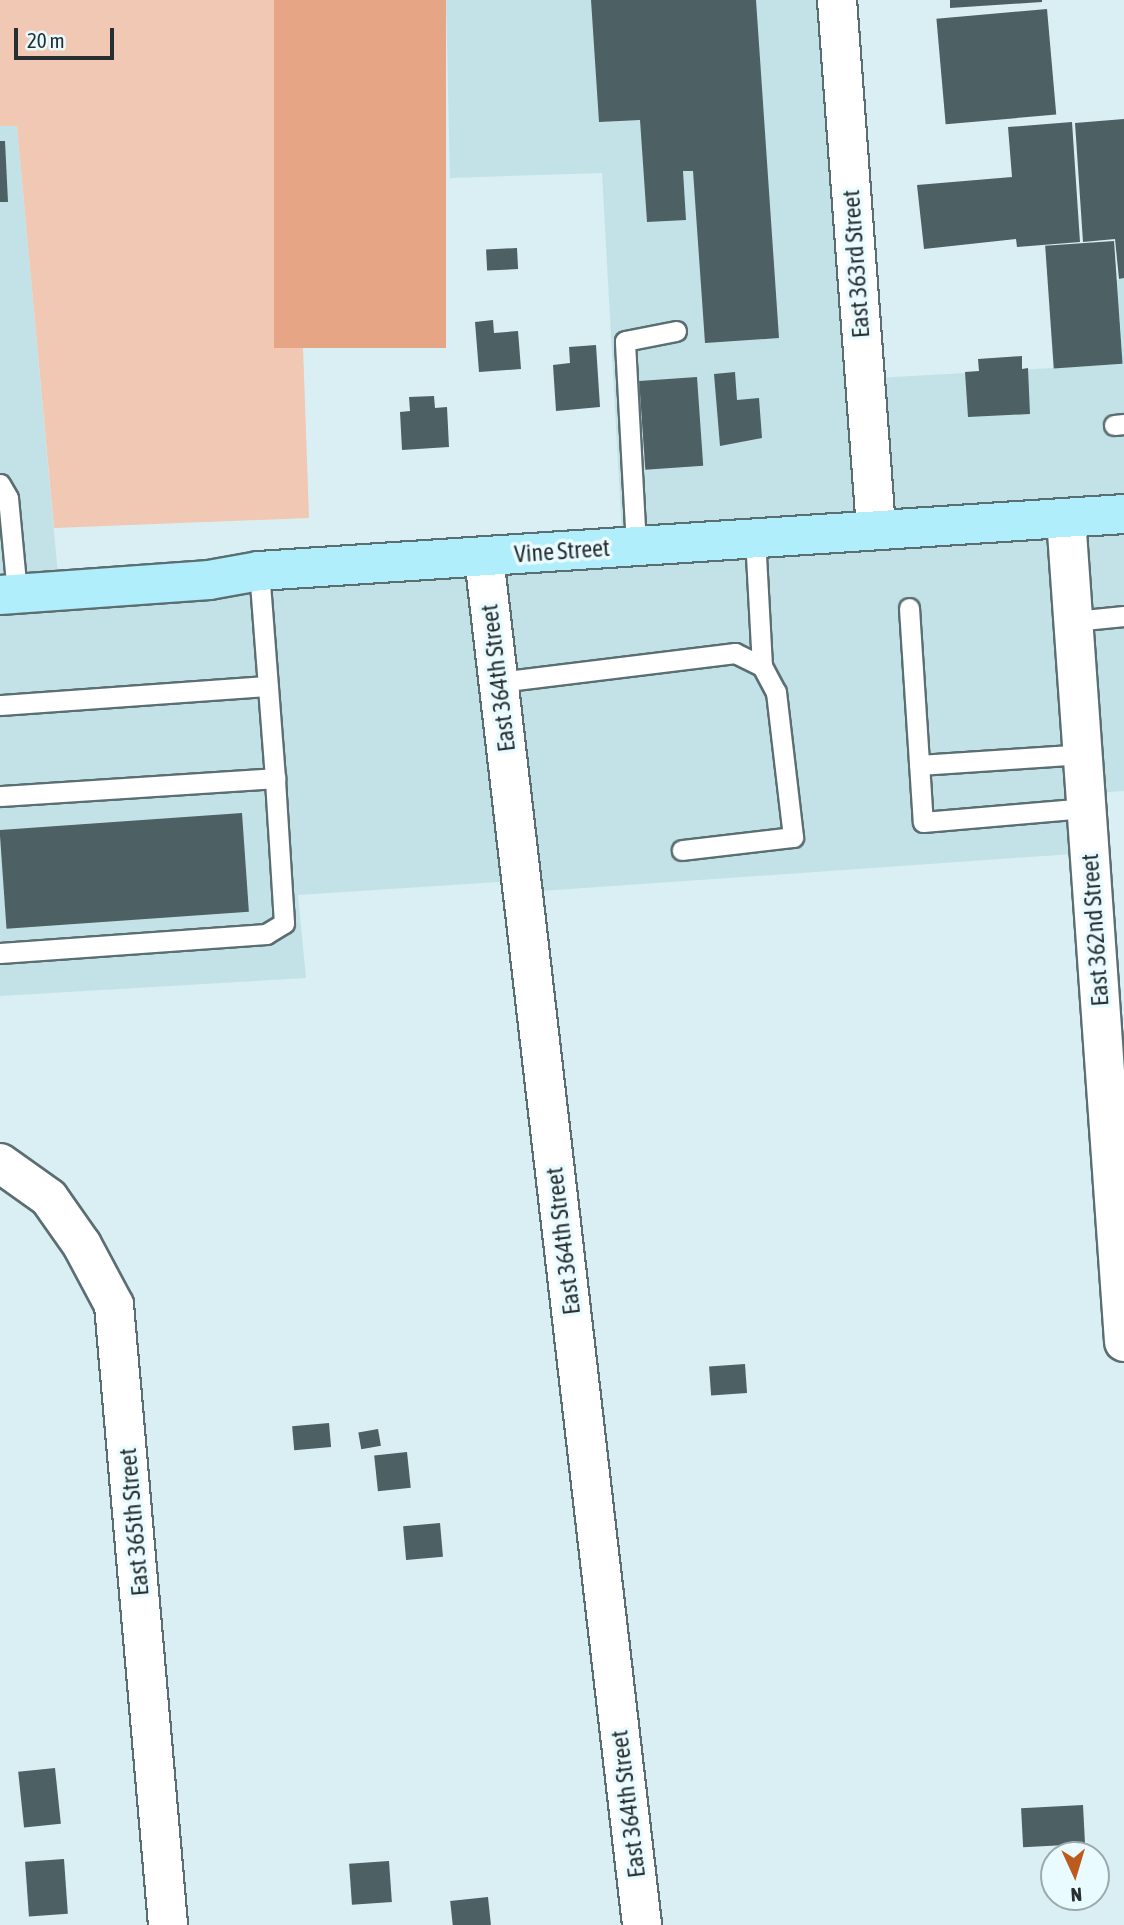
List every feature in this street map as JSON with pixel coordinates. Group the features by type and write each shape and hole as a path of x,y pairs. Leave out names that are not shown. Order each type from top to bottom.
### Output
{"main road":[{"name":"Vine Street","path":"8,594 209,580 259,571 1124,514"}],"street":[{"name":"East 363rd Street","path":"836,0 876,529"},
{"name":"East 362nd Street","path":"1066,518 1124,1342"},
{"name":"East 364th Street","path":"484,557 642,1925"},
{"name":"East 365th Street","path":"0,1163 50,1198 82,1245 114,1305 168,1925"}],"lane":[{"path":"636,546 625,341 676,331"},
{"path":"0,484 8,498 8,594"},
{"path":"682,850 793,838 776,692 762,666 754,537"},
{"path":"0,953 266,934 284,923 259,571"},
{"path":"909,608 923,822 1087,808"},
{"path":"1074,621 1124,616"},
{"path":"499,682 735,653 762,666"},
{"path":"0,705 267,686"},
{"path":"919,765 1083,754"},
{"path":"0,796 275,778"}],"shaded area":[{"path":"0,0 274,0 303,347 309,518 54,528 17,126 0,126"},
{"path":"274,0 446,0 446,348 274,348"},
{"path":"446,0 828,0 868,519 622,535 602,173 450,178"},
{"path":"17,125 58,575 0,579 0,126"},
{"path":"1124,278 1124,504 883,519 876,378 1123,364 1117,280"},
{"path":"1124,523 1124,791 1093,793 1075,526"},
{"path":"1060,527 1083,853 516,893 493,567"},
{"path":"477,569 515,881 298,895 306,978 0,996 0,605"}],"building":[{"path":"591,0 756,0 779,338 705,343 693,171 683,171 686,220 647,222 640,120 599,122"},
{"path":"950,0 1042,0 1042,2 950,8"},
{"path":"1047,9 1056,115 946,124 936,19"},
{"path":"1124,119 1124,278 1119,279 1115,239 1083,242 1075,123"},
{"path":"1072,122 1080,242 1017,247 1016,239 924,249 917,185 1012,177 1008,127"},
{"path":"0,141 5,141 8,202 0,202"},
{"path":"1114,241 1123,364 1054,369 1045,246"},
{"path":"517,248 518,269 487,271 486,250"},
{"path":"493,320 494,333 518,331 521,369 479,372 475,322"},
{"path":"596,345 600,407 556,411 553,365 570,363 569,347"},
{"path":"1022,356 1022,369 1028,368 1030,414 968,417 965,372 979,371 978,359"},
{"path":"735,372 737,400 759,398 762,438 720,446 714,374"},
{"path":"697,377 703,466 645,470 639,381"},
{"path":"434,396 435,408 447,407 449,447 402,450 400,412 410,411 409,397"},
{"path":"242,813 249,912 6,929 0,830"},
{"path":"745,1364 747,1393 711,1395 709,1367"},
{"path":"329,1423 331,1447 294,1450 292,1426"},
{"path":"378,1429 381,1446 361,1449 358,1432"},
{"path":"407,1452 411,1488 378,1491 374,1455"},
{"path":"440,1523 443,1557 406,1560 403,1526"},
{"path":"55,1768 61,1824 24,1828 18,1772"},
{"path":"1083,1805 1085,1841 1040,1841 1040,1846 1023,1847 1021,1808"},
{"path":"64,1859 68,1914 29,1917 25,1862"},
{"path":"389,1861 392,1902 352,1905 349,1864"},
{"path":"488,1897 491,1925 453,1925 450,1901"}]}
